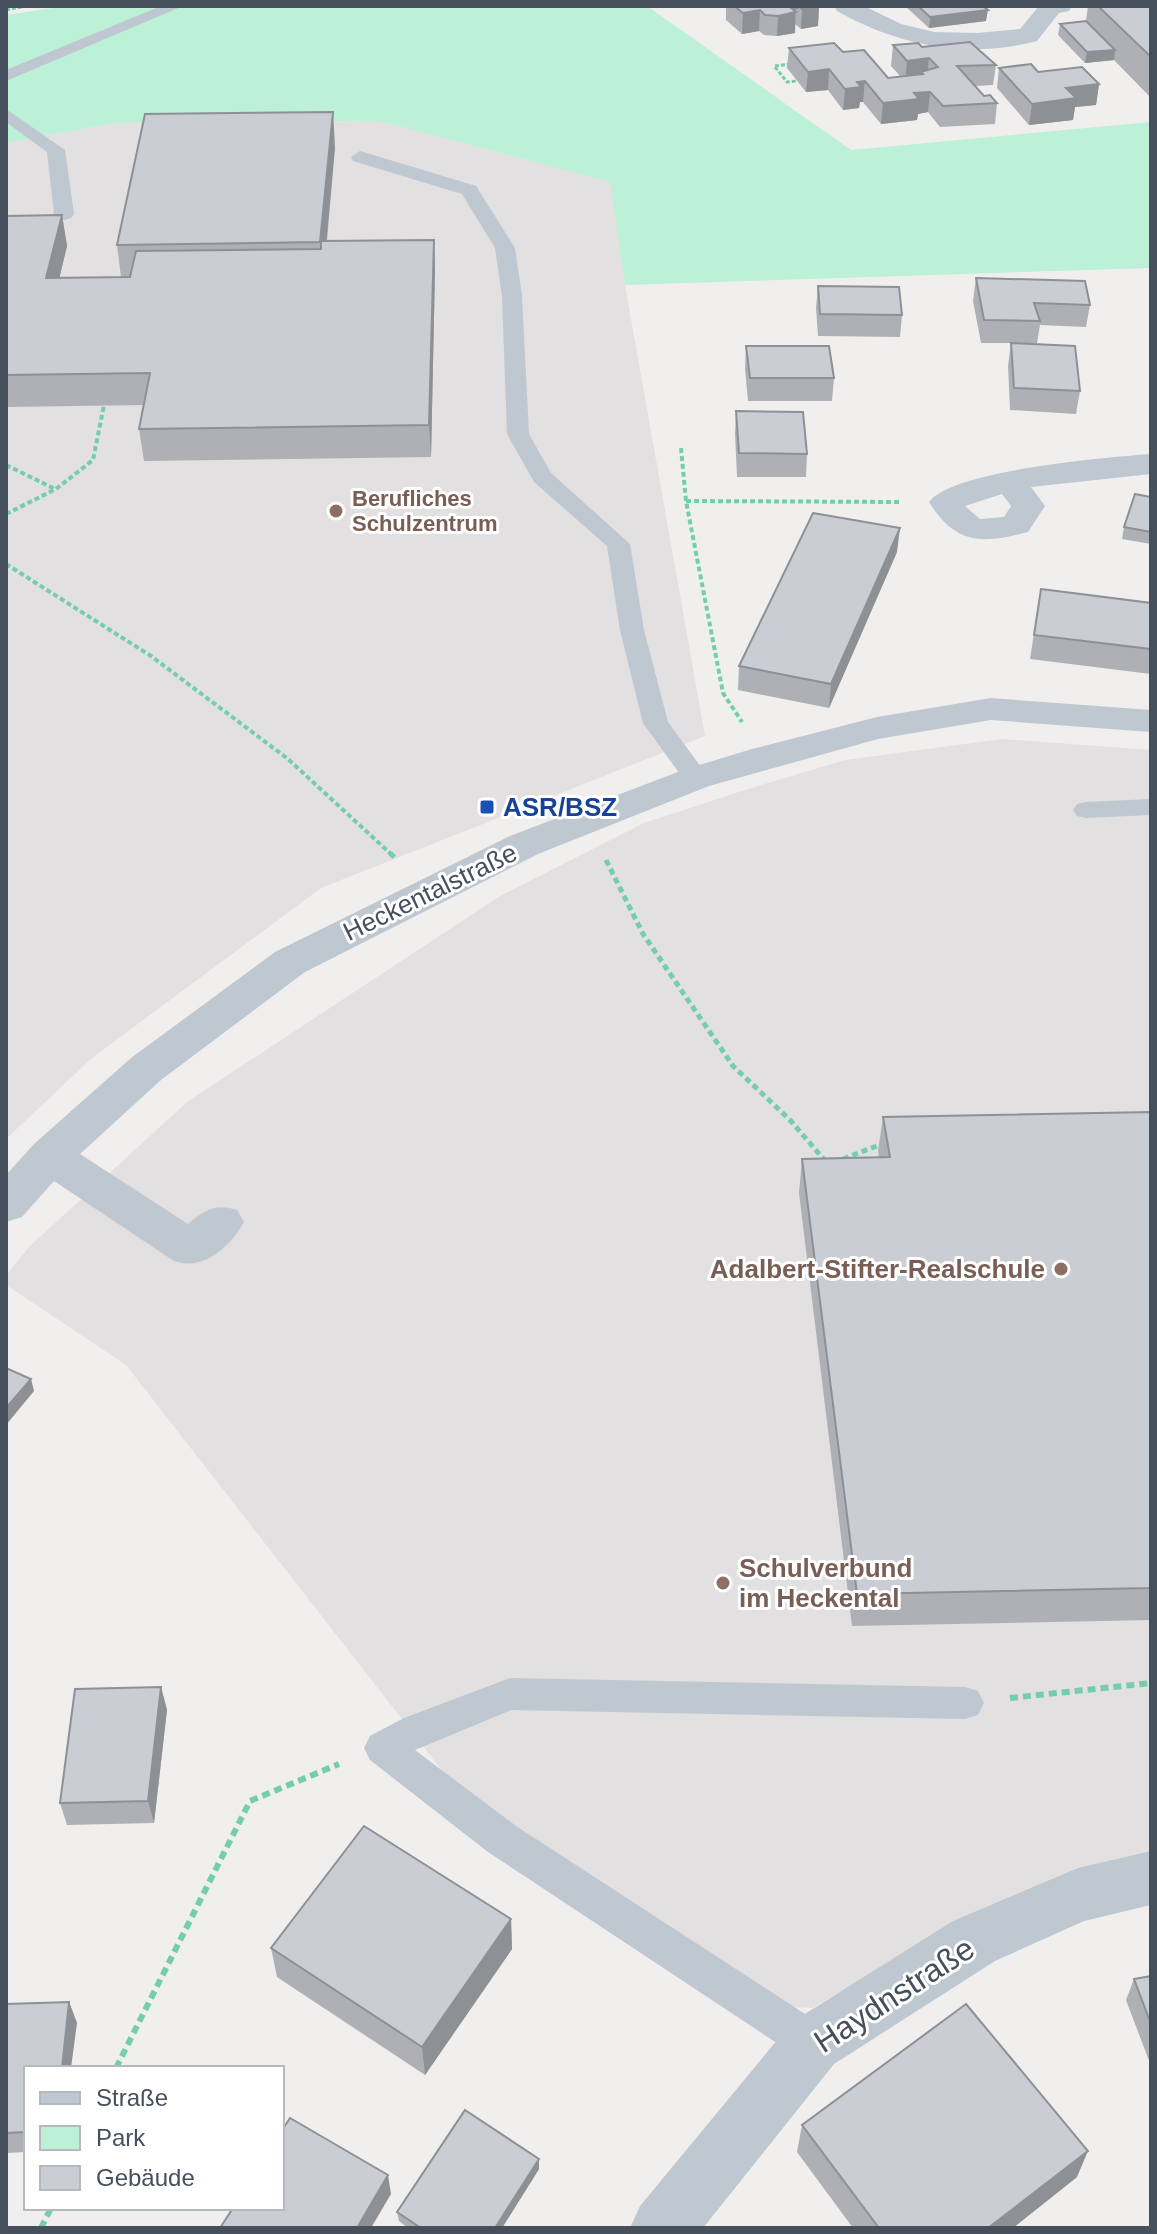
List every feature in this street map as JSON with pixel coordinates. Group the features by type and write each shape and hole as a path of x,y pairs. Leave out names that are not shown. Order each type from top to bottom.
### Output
{"street":[{"path":"846,6 878,25 919,38 961,44 1028,36 1053,6"},
{"path":"946,502 969,492 1074,471 1151,464"},
{"name":"Heckentalstraße","path":"6,1205 50,1156 146,1069 290,962 428,890 587,819 696,778 877,728 991,709 1151,721"},
{"path":"50,1156 190,1249 221,1222"},
{"name":"Haydnstraße","path":"662,2228 813,2043 974,1941 1078,1895 1151,1878"}],"lane":[{"path":"6,76 175,6"},
{"path":"6,114 56,150 64,214"},
{"path":"360,157 469,190 505,248 512,296 518,434 542,477 618,544 632,630 656,723 696,778"},
{"path":"1086,810 1151,807"},
{"path":"813,2043 502,1839 383,1748 417,1730 510,1694 965,1703"}],"path":[{"path":"6,10 27,6"},
{"path":"797,81 787,82 775,66 805,62"},
{"path":"6,514 56,489 93,460 104,405"},
{"path":"681,448 686,501 723,693 765,757"},
{"path":"6,465 56,489"},
{"path":"686,501 946,502"},
{"path":"6,564 151,656 288,759 428,890"},
{"path":"587,819 643,934 733,1066 790,1120 829,1165 884,1143"},
{"path":"965,1703 1151,1683"},
{"path":"117,2066 250,1801 310,1774 383,1748"},
{"path":"41,2228 50,2210"}],"shaded area":[{"name":"Berufliches Schulzentrum","path":"379,121 611,182 625,285 705,736 321,888 92,1058 6,1139 6,143 115,123"},
{"name":"Schulverbund im Heckental","path":"1002,739 1151,750 1151,1856 973,1915 812,2008 769,2006 465,1800 126,1365 6,1285 6,1275 29,1247 187,1102 500,896 644,823 748,789 845,760"}],"green space":[{"path":"66,6 647,6 851,150 1151,122 1151,268 625,285 610,182 379,121 115,123 6,143 6,15"}],"building":[{"path":"734,6 793,6 796,8 791,8 796,12 778,16 765,15 760,10 743,13"},
{"path":"918,6 983,6 988,10 930,17"},
{"path":"1098,6 1151,6 1151,57"},
{"path":"1086,21 1115,50 1087,52 1060,24"},
{"path":"970,42 996,65 957,66 984,96 990,95 997,103 943,106 930,92 914,93 919,99 883,103 865,81 857,82 861,87 845,89 829,69 808,72 789,48 834,43 843,52 864,50 888,78 923,74 921,72 938,67 929,58 907,61 893,45 918,43 922,47"},
{"path":"1031,64 1038,72 1082,67 1099,84 1066,88 1076,98 1032,104 999,68"},
{"path":"333,112 320,242 117,245 145,114"},
{"path":"62,215 46,278 130,277 136,251 321,249 321,241 434,240 429,425 139,429 150,373 6,375 6,216"},
{"path":"976,278 1085,281 1090,305 1034,303 1040,321 984,320"},
{"path":"818,286 899,287 902,315 820,314"},
{"path":"1011,343 1075,346 1080,391 1014,388"},
{"path":"746,346 829,346 834,378 750,378"},
{"path":"736,411 803,412 807,454 739,453"},
{"path":"1135,494 1151,497 1151,532 1124,527"},
{"path":"813,513 900,528 831,684 739,666"},
{"path":"1041,589 1151,603 1151,649 1034,635"},
{"path":"1151,1112 1151,1588 857,1594 802,1159 890,1157 883,1117"},
{"path":"6,1368 31,1379 6,1408"},
{"path":"161,1687 148,1801 60,1803 75,1689"},
{"path":"364,1826 511,1919 422,2047 271,1948"},
{"path":"1151,1976 1151,2024 1134,1979"},
{"path":"69,2002 62,2066 24,2066 24,2132 6,2133 6,2004"},
{"path":"966,2004 1088,2151 988,2228 879,2228 802,2125"},
{"path":"465,2110 539,2159 495,2228 421,2228 397,2212"},
{"path":"290,2118 388,2175 357,2228 220,2228 232,2210 284,2210 284,2127"}],"place":[{"name":"Berufliches Schulzentrum","path":"336,511"},
{"name":"ASR/BSZ","path":"487,807"},
{"name":"Adalbert-Stifter-Realschule","path":"1061,1269"},
{"name":"Schulverbund im Heckental","path":"723,1583"}]}
